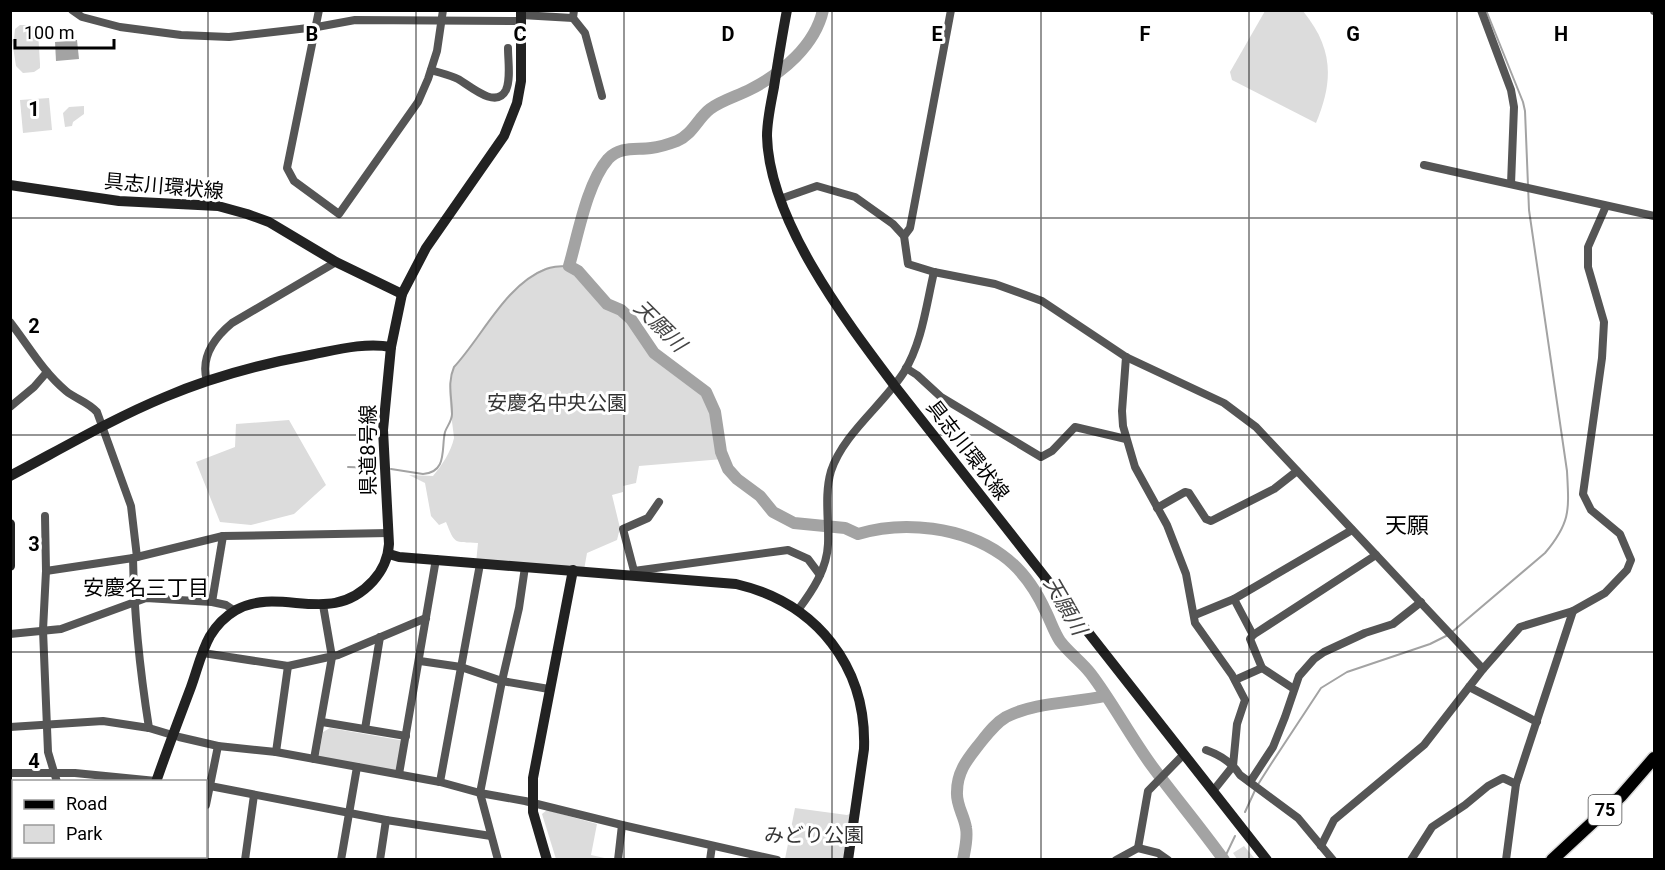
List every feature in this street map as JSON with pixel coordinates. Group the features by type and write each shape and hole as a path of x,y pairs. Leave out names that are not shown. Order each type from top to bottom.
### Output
{"main road":[{"name":"具志川環状線","path":"787,10 768,121 768,152 780,199 801,244 861,340 894,385 1268,860"},
{"name":"県道8号線","path":"389,554 383,430 392,347 402,294 426,248 504,136 517,102 521,81 521,16"},
{"name":"具志川環状線","path":"10,185 119,201 218,206 247,214 269,222 336,262 402,294"},
{"path":"10,476 102,426 165,397 207,381 271,362 375,345 392,347"},
{"path":"10,524 10,566"},
{"path":"156,780 203,653 211,636 222,622 235,610 264,603 323,605 347,601 366,589 379,574 389,554 399,557 480,564 634,573 736,584 759,590 798,610 824,634 842,657 855,683 865,732 848,860"},
{"path":"547,860 532,803 534,769 573,570"},
{"name":"75","path":"1552,860 1633,784 1654,758"}],"street":[{"path":"72,10 82,17 120,27 181,35 229,37 317,27 355,20 441,21 574,14 585,33 602,96"},
{"path":"82,17 89,10"},
{"path":"319,10 287,168 294,181 339,214 418,102 437,51 443,10"},
{"path":"903,236 910,228 951,10"},
{"path":"1481,10 1511,90 1514,106 1511,184"},
{"path":"431,70 456,78 491,98 499,97 505,92 508,82 508,48"},
{"path":"1424,165 1654,216"},
{"path":"780,199 817,186 855,197 893,224 903,236 908,264 934,272 995,284 1042,301 1126,357 1224,403 1256,427 1483,669"},
{"path":"1321,846 1334,820 1424,745 1483,669 1520,627 1573,611 1605,593 1627,570 1631,560 1620,534 1591,510 1582,494 1605,322 1588,267 1588,247 1606,206"},
{"path":"207,381 205,362 218,334 232,323 336,262"},
{"path":"798,610 820,575 828,544 827,504 831,471 845,444 894,385 916,349 934,272"},
{"path":"10,322 47,372 67,392 90,404 97,412 131,506 135,525 134,602 139,663 149,728"},
{"path":"1126,357 1123,426 1135,467 1167,525 1186,574 1195,623 1235,680 1245,699 1237,724 1233,766 1213,790"},
{"path":"906,368 941,397 1041,457 1052,451 1075,427 1126,439"},
{"path":"10,407 34,387 47,372"},
{"path":"1157,508 1185,492 1189,493 1206,519 1211,521 1274,489 1297,471"},
{"path":"659,502 648,518 623,529 634,573 788,550 808,559 820,575"},
{"path":"45,516 46,571 43,630 48,752 56,778"},
{"path":"1195,615 1234,599 1352,530"},
{"path":"46,571 135,557 223,536 389,533"},
{"path":"212,602 223,536"},
{"path":"1294,689 1262,668 1250,639 1376,555"},
{"path":"399,774 436,559"},
{"path":"440,782 480,564"},
{"path":"498,860 480,793 519,608 525,567"},
{"path":"10,634 61,629 146,597 212,602 235,610"},
{"path":"1234,599 1253,635"},
{"path":"1250,782 1273,747 1299,676 1319,656 1365,633 1394,624 1421,602"},
{"path":"314,759 332,657 323,605"},
{"path":"1506,860 1516,784 1573,611"},
{"path":"203,653 288,666 332,657 426,618"},
{"path":"365,729 380,637"},
{"path":"420,661 461,667 502,681 549,689"},
{"path":"276,752 288,666"},
{"path":"1235,680 1262,668"},
{"path":"1469,687 1537,722"},
{"path":"10,727 103,721 149,728 218,746 276,752 440,782 777,860"},
{"path":"322,722 406,736"},
{"path":"207,800 218,746"},
{"path":"1206,750 1219,755 1240,775 1298,818 1333,860"},
{"path":"1138,848 1148,791 1184,754"},
{"path":"341,860 357,767"},
{"path":"10,773 56,778 75,773 146,780"},
{"path":"1411,860 1432,827 1466,805 1488,786 1503,778 1516,784"},
{"path":"210,786 386,820 491,836"},
{"path":"246,860 254,795"},
{"path":"380,860 386,820"},
{"path":"618,860 622,825"},
{"path":"710,860 712,846"},
{"path":"1116,860 1138,848 1158,853 1168,860"}],"green space":[{"path":"1265,11 1303,11 1320,38 1325,51 1328,78 1326,93 1316,123 1232,80 1230,72"},
{"path":"20,25 31,25 38,31 40,68 34,72 23,73 16,66 12,40 15,29"},
{"path":"49,98 52,130 23,133 20,100"},
{"path":"84,106 84,114 73,122 72,126 65,127 63,113 69,107"},
{"name":"安慶名中央公園","path":"569,266 580,274 603,301 629,317 652,351 661,360 697,383 706,392 714,408 723,459 639,466 636,483 623,486 623,492 612,495 620,528 617,540 587,553 584,570 476,563 478,543 459,542 453,538 446,522 439,525 431,516 425,483 409,475 433,476 443,463 454,438 450,393 451,375 454,367 496,312 507,298 532,275 546,268"},
{"path":"289,420 326,485 294,514 251,525 220,522 196,462 235,447 236,424"},
{"path":"330,728 405,741 399,774 318,760 323,732"},
{"name":"みどり公園","path":"795,808 847,815 855,812 848,859 785,859"},
{"path":"547,810 597,824 591,855 609,859 556,859 542,814"},
{"path":"1244,846 1255,859 1237,859 1233,853"}],"shaded area":[{"path":"77,40 79,59 56,61 55,42"}],"waterway":[{"name":"天願川","path":"823,10 819,23 805,47 774,75 710,109 687,135 677,141 654,148 623,150 608,159 594,181 569,266 578,271 607,304 621,310 631,319 654,353 706,392 715,412 721,452 728,469 737,479 760,496 773,512 794,523 845,528 858,534 894,527 951,532 987,545 1010,561 1033,588 1060,641 1091,674 1152,766 1224,860"},
{"path":"1452,632 1545,553 1560,533 1568,506 1567,471 1529,210 1525,111 1486,10"},
{"path":"391,469 423,474 436,469 442,458 445,432 452,417 450,384 454,367 519,286 546,269 569,266"},
{"path":"348,467 375,468"},
{"path":"1245,812 1257,786 1321,688 1347,672 1430,644 1448,635"},
{"name":"天願川","path":"963,860 967,832 957,797 957,785 966,762 990,730 1006,717 1029,708 1105,696"},
{"path":"1224,859 1235,836"}],"district":[{"name":"天願","path":"1407,525"},
{"name":"安慶名三丁目","path":"146,588"}]}
